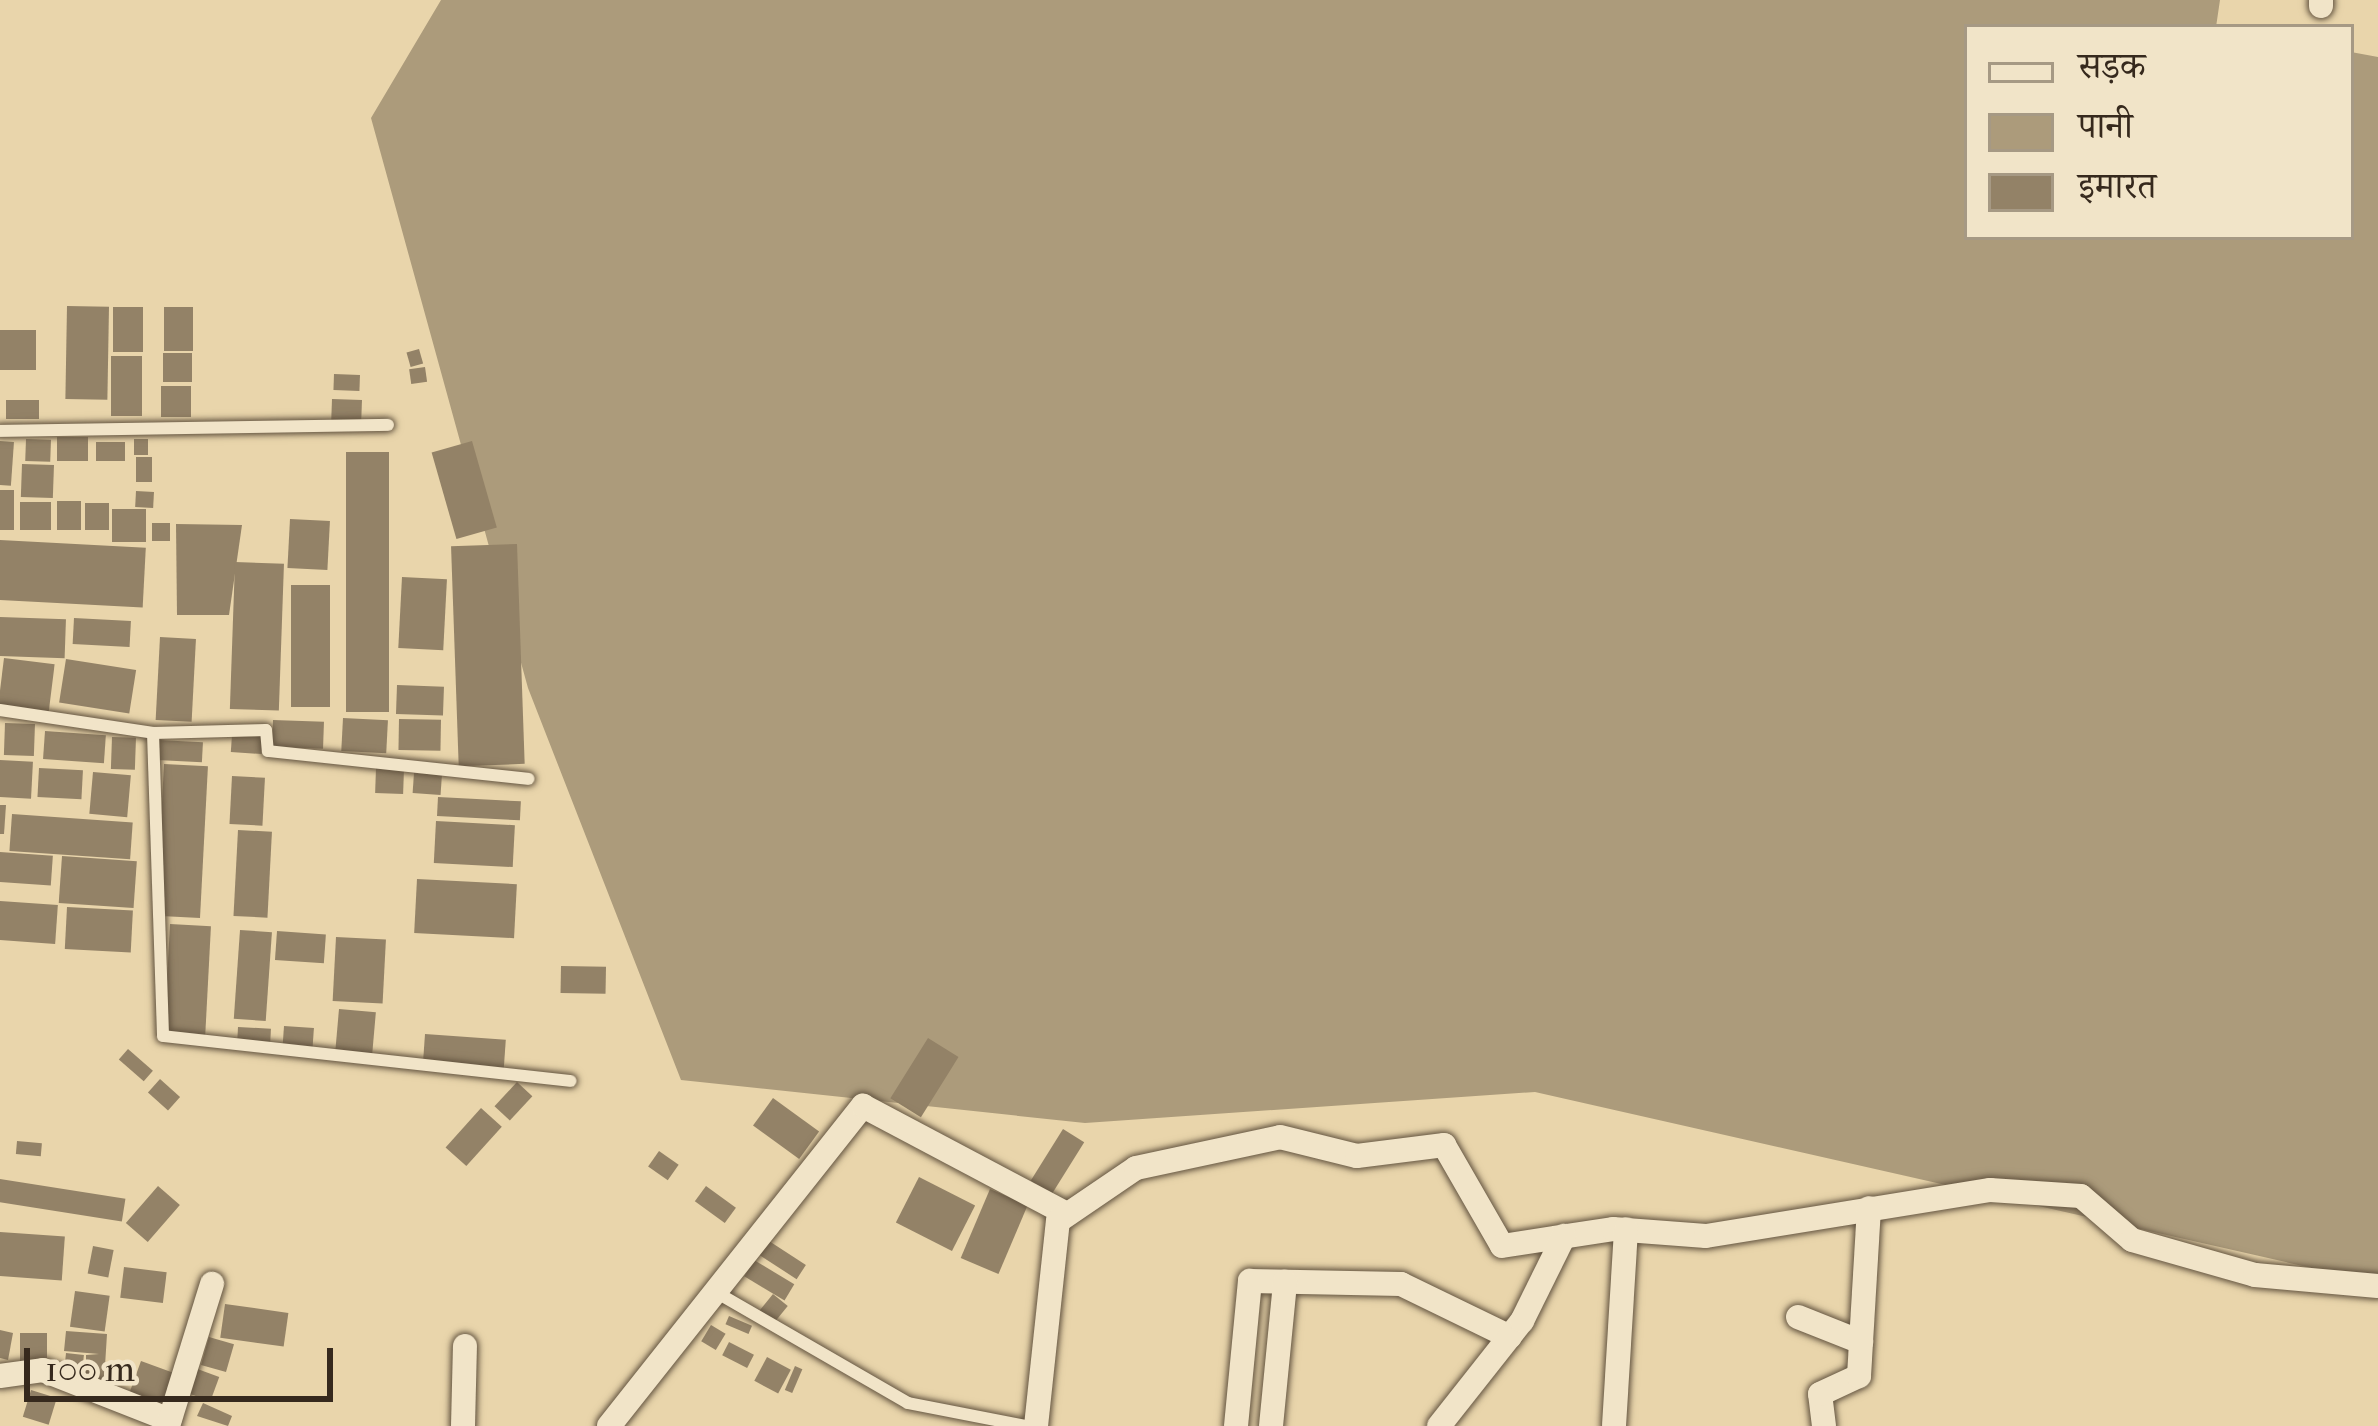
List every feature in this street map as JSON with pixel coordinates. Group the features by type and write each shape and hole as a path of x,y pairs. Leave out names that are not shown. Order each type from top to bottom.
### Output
{"street":[{"path":"609,1426 863,1106 1065,1213"},
{"path":"1036,1426 1050,1243 1065,1213 1136,1168 1280,1137 1358,1156 1439,1144 1494,1242 1626,1229 1689,1238 1980,1190 2080,1196 2138,1242 2288,1282 2378,1286"},
{"path":"1825,1426 1820,1394 1858,1381 1869,1208"},
{"path":"1614,1426 1626,1229"},
{"path":"1439,1426 1510,1336 1564,1236"},
{"path":"1236,1426 1246,1288 1285,1282 1401,1284 1510,1336"},
{"path":"1270,1426 1285,1282"},
{"path":"0,1376 43,1370 169,1423 212,1284"},
{"path":"1798,1317 1862,1342"},
{"path":"463,1426 465,1346"}],"lane":[{"path":"0,431 388,425"},
{"path":"0,710 153,733 266,730 268,752 528,778"},
{"path":"153,733 163,1036 571,1081"},
{"path":"713,1291 908,1403 1026,1426"}],"water":[{"path":"441,0 2220,0 2216,24 1964,24 1964,240 2354,240 2354,53 2378,57 2378,1283 1535,1092 1085,1123 681,1080 528,688 371,118"}],"building":[{"path":"67,306 109,307 107,400 65,399"},
{"path":"113,307 143,307 143,352 113,352"},
{"path":"164,307 193,307 193,351 164,351"},
{"path":"0,330 36,330 36,370 0,370"},
{"path":"419,349 423,363 411,367 407,353"},
{"path":"163,353 192,353 192,382 163,382"},
{"path":"111,356 142,356 142,416 111,416"},
{"path":"425,367 427,382 411,384 409,369"},
{"path":"334,374 360,375 359,391 333,390"},
{"path":"161,386 191,386 191,417 161,417"},
{"path":"332,399 362,400 361,422 331,421"},
{"path":"6,400 39,400 39,419 6,419"},
{"path":"57,437 88,437 88,461 57,461"},
{"path":"26,439 51,440 50,462 25,461"},
{"path":"134,439 148,439 148,455 134,455"},
{"path":"0,441 14,442 11,486 0,485"},
{"path":"472,441 497,528 456,539 432,453"},
{"path":"96,442 125,442 125,461 96,461"},
{"path":"346,452 389,452 389,712 346,712"},
{"path":"136,457 152,457 152,482 136,482"},
{"path":"22,464 54,465 53,498 21,497"},
{"path":"0,490 14,490 14,530 0,530"},
{"path":"136,491 154,492 153,508 135,507"},
{"path":"57,501 81,501 81,530 57,530"},
{"path":"20,502 51,502 51,530 20,530"},
{"path":"85,503 109,503 109,530 85,530"},
{"path":"112,509 146,509 146,542 112,542"},
{"path":"290,519 330,521 327,570 287,568"},
{"path":"152,523 170,523 170,541 152,541"},
{"path":"176,524 242,525 229,615 177,615"},
{"path":"0,540 146,548 143,608 0,600"},
{"path":"517,544 525,764 459,766 451,546"},
{"path":"235,562 284,564 279,711 230,709"},
{"path":"402,577 447,579 443,650 398,648"},
{"path":"291,585 330,585 330,707 291,707"},
{"path":"0,617 66,619 65,658 0,656"},
{"path":"74,618 131,621 130,647 73,644"},
{"path":"160,637 196,639 192,722 156,720"},
{"path":"4,658 55,664 49,712 0,706"},
{"path":"66,659 136,670 129,714 59,702"},
{"path":"397,685 444,687 443,716 396,714"},
{"path":"343,718 388,720 386,753 341,751"},
{"path":"399,719 441,720 440,751 398,750"},
{"path":"273,720 324,722 323,749 272,747"},
{"path":"5,723 35,724 34,756 4,755"},
{"path":"45,731 106,735 104,763 43,759"},
{"path":"232,735 263,737 262,754 231,752"},
{"path":"112,737 136,738 135,770 111,769"},
{"path":"158,740 203,742 202,762 157,760"},
{"path":"0,760 33,762 31,799 0,797"},
{"path":"164,764 208,766 200,918 156,916"},
{"path":"39,768 83,770 81,799 37,797"},
{"path":"376,768 404,769 403,794 375,793"},
{"path":"93,772 131,775 127,817 89,814"},
{"path":"414,773 442,775 441,795 413,793"},
{"path":"232,776 265,778 262,826 229,824"},
{"path":"438,797 521,801 520,820 437,816"},
{"path":"0,805 6,805 4,834 0,834"},
{"path":"12,814 133,822 130,859 9,851"},
{"path":"436,821 515,825 513,867 434,863"},
{"path":"238,830 272,832 267,918 233,916"},
{"path":"0,852 53,856 51,886 0,882"},
{"path":"62,856 137,861 134,908 59,903"},
{"path":"417,879 517,884 514,938 414,933"},
{"path":"0,901 58,905 55,944 0,940"},
{"path":"67,907 133,910 131,952 65,949"},
{"path":"170,924 211,926 205,1035 164,1033"},
{"path":"240,930 272,932 266,1021 234,1019"},
{"path":"277,931 326,934 324,963 275,960"},
{"path":"336,937 386,940 383,1004 333,1001"},
{"path":"561,966 606,967 606,994 561,993"},
{"path":"339,1009 376,1012 372,1057 335,1054"},
{"path":"284,1026 314,1028 312,1051 282,1049"},
{"path":"238,1027 271,1029 270,1044 237,1042"},
{"path":"425,1034 506,1040 504,1069 423,1063"},
{"path":"928,1038 959,1057 921,1117 890,1098"},
{"path":"128,1049 153,1071 144,1081 119,1060"},
{"path":"160,1079 180,1097 168,1110 148,1092"},
{"path":"517,1082 532,1096 510,1120 494,1106"},
{"path":"773,1098 819,1132 799,1159 753,1126"},
{"path":"481,1108 502,1127 466,1166 446,1147"},
{"path":"1063,1129 1084,1142 1052,1194 1031,1181"},
{"path":"17,1141 42,1143 41,1156 16,1154"},
{"path":"659,1151 679,1165 668,1180 648,1167"},
{"path":"919,1177 975,1206 952,1251 896,1222"},
{"path":"0,1179 125,1199 122,1222 0,1202"},
{"path":"158,1186 180,1205 148,1242 126,1223"},
{"path":"706,1186 736,1208 725,1223 695,1201"},
{"path":"990,1189 1028,1205 998,1274 961,1258"},
{"path":"0,1232 65,1237 62,1280 0,1276"},
{"path":"769,1241 806,1265 797,1279 760,1255"},
{"path":"93,1246 114,1250 108,1277 88,1273"},
{"path":"754,1260 794,1284 785,1300 744,1276"},
{"path":"124,1267 167,1272 163,1303 120,1298"},
{"path":"75,1291 110,1296 105,1332 70,1327"},
{"path":"773,1294 788,1306 773,1325 758,1313"},
{"path":"225,1304 288,1313 284,1347 220,1338"},
{"path":"729,1316 752,1326 748,1334 725,1324"},
{"path":"711,1325 726,1334 716,1350 701,1341"},
{"path":"0,1330 13,1333 8,1360 0,1358"},
{"path":"66,1331 107,1334 104,1382 86,1381 86,1355 99,1354 64,1351"},
{"path":"20,1333 47,1333 47,1365 20,1365"},
{"path":"209,1337 234,1344 226,1372 201,1365"},
{"path":"729,1342 754,1355 747,1368 722,1355"},
{"path":"66,1353 84,1355 82,1376 64,1374"},
{"path":"767,1357 791,1370 778,1394 754,1381"},
{"path":"141,1361 174,1373 162,1405 129,1393"},
{"path":"795,1366 802,1369 792,1393 785,1390"},
{"path":"192,1367 219,1377 210,1401 183,1391"},
{"path":"31,1390 57,1398 49,1425 23,1417"},
{"path":"203,1403 232,1416 228,1426 197,1416"}]}
